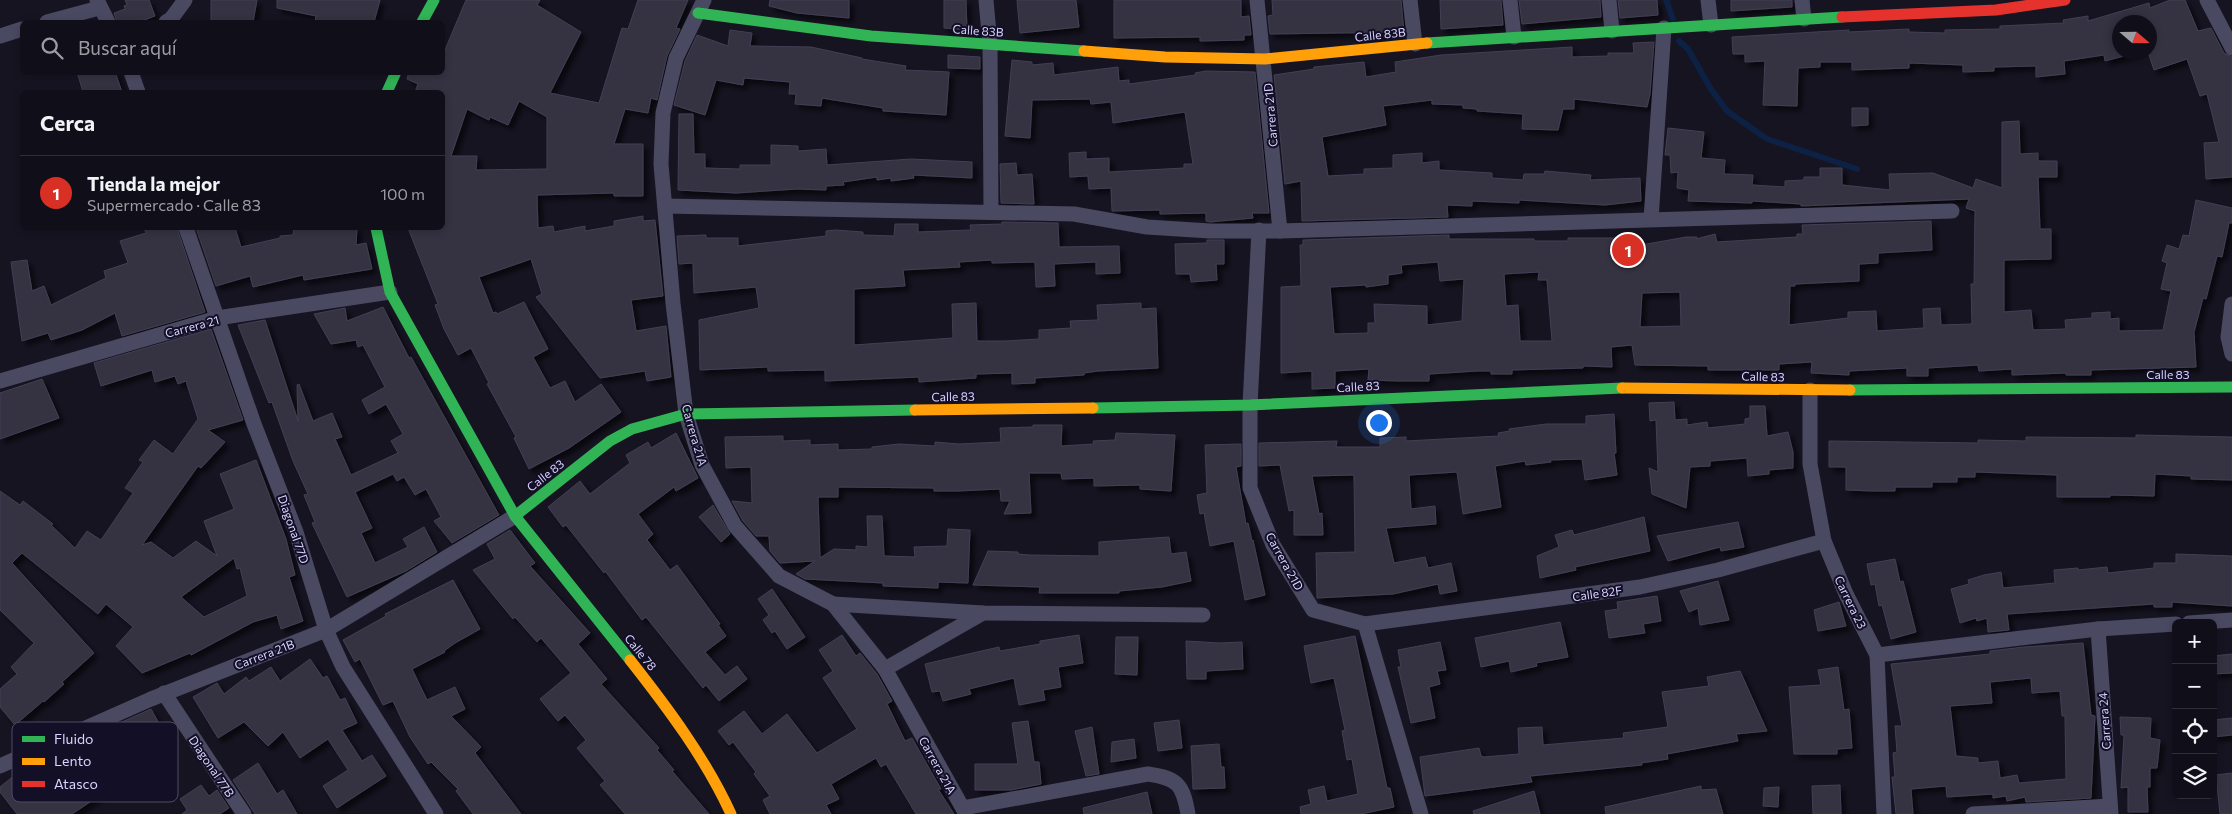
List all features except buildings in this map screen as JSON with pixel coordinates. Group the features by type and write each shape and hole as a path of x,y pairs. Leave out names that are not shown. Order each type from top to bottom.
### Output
{"street":[{"path":"169,20 184,0"},
{"path":"423,20 434,0"},
{"path":"986,0 990,45 991,212"},
{"name":"Carrera 21D","path":"1257,0 1265,59 1280,231"},
{"path":"1410,0 1416,44"},
{"path":"1510,0 1514,37"},
{"path":"1609,0 1612,31"},
{"path":"1708,0 1711,25"},
{"path":"1802,0 1804,19"},
{"name":"Calle 83B","path":"701,6 871,36 1164,56 1265,59 1416,44 1514,37 1804,19 1996,10 2065,0"},
{"path":"2207,0 2232,48"},
{"path":"53,20 98,4 107,20"},
{"name":"Carrera 21A","path":"701,6 676,58 663,113 661,164 673,303 686,414 702,465 735,526 779,576 833,604 885,669 964,811"},
{"path":"1651,219 1666,28"},
{"path":"0,36 20,30"},
{"path":"133,75 137,90"},
{"path":"388,90 395,75"},
{"path":"664,206 1074,214 1147,226 1210,231 1280,231 1952,211"},
{"name":"Diagonal 77D","path":"187,230 296,532 326,630 343,667 436,814"},
{"path":"376,230 390,292 515,516"},
{"name":"Carrera 21D","path":"1260,230 1250,405 1250,488 1273,545 1313,610 1366,624"},
{"name":"Carrera 21","path":"0,381 217,318 390,292"},
{"path":"2232,304 2228,337 2232,354"},
{"name":"Calle 83","path":"515,516 610,441 632,429 686,414 1250,405 1638,387 1810,390 2232,387"},
{"name":"Carrera 23","path":"1810,390 1810,464 1824,541 1846,594 1877,654 1884,814"},
{"name":"Carrera 21B","path":"99,722 164,693 326,630 515,516"},
{"name":"Calle 78","path":"515,516 660,698 720,790 731,814"},
{"name":"Calle 82F","path":"1366,624 1640,587 1718,570 1824,541"},
{"path":"833,604 983,613 1203,615"},
{"path":"885,669 983,613"},
{"path":"2217,621 2232,620"},
{"path":"1366,624 1421,814"},
{"path":"1877,654 2098,629 2172,624"},
{"name":"Carrera 24","path":"2098,629 2111,810"},
{"name":"Diagonal 77B","path":"164,693 244,814"},
{"name":"Carrera 21B","path":"0,766 12,761"},
{"path":"964,811 1148,774 1169,777 1184,791 1188,814"},
{"path":"1973,814 2111,810"}],"waterway":[{"path":"1666,0 1673,19"},
{"path":"1679,41 1688,49 1711,89 1727,111 1767,139 1857,169"}],"traffic: fast":[{"path":"423,20 434,0"},
{"path":"698,13 871,36 1084,51"},
{"path":"1427,43 1842,17"},
{"path":"388,90 395,75"},
{"path":"376,230 390,292 515,516 630,660"},
{"path":"1850,390 2232,387"},
{"path":"1093,408 1250,405 1622,388"},
{"path":"515,516 610,441 632,429 686,414 915,410"}],"traffic: slow":[{"path":"1084,51 1165,57 1265,59 1427,43"},
{"path":"1622,388 1850,390"},
{"path":"915,410 1093,408"},
{"path":"630,660 698,753 731,814"}],"traffic: jam":[{"path":"1842,17 1996,10 2065,0"}],"place":[{"name":"Tienda la mejor","path":"1628,250"}]}
